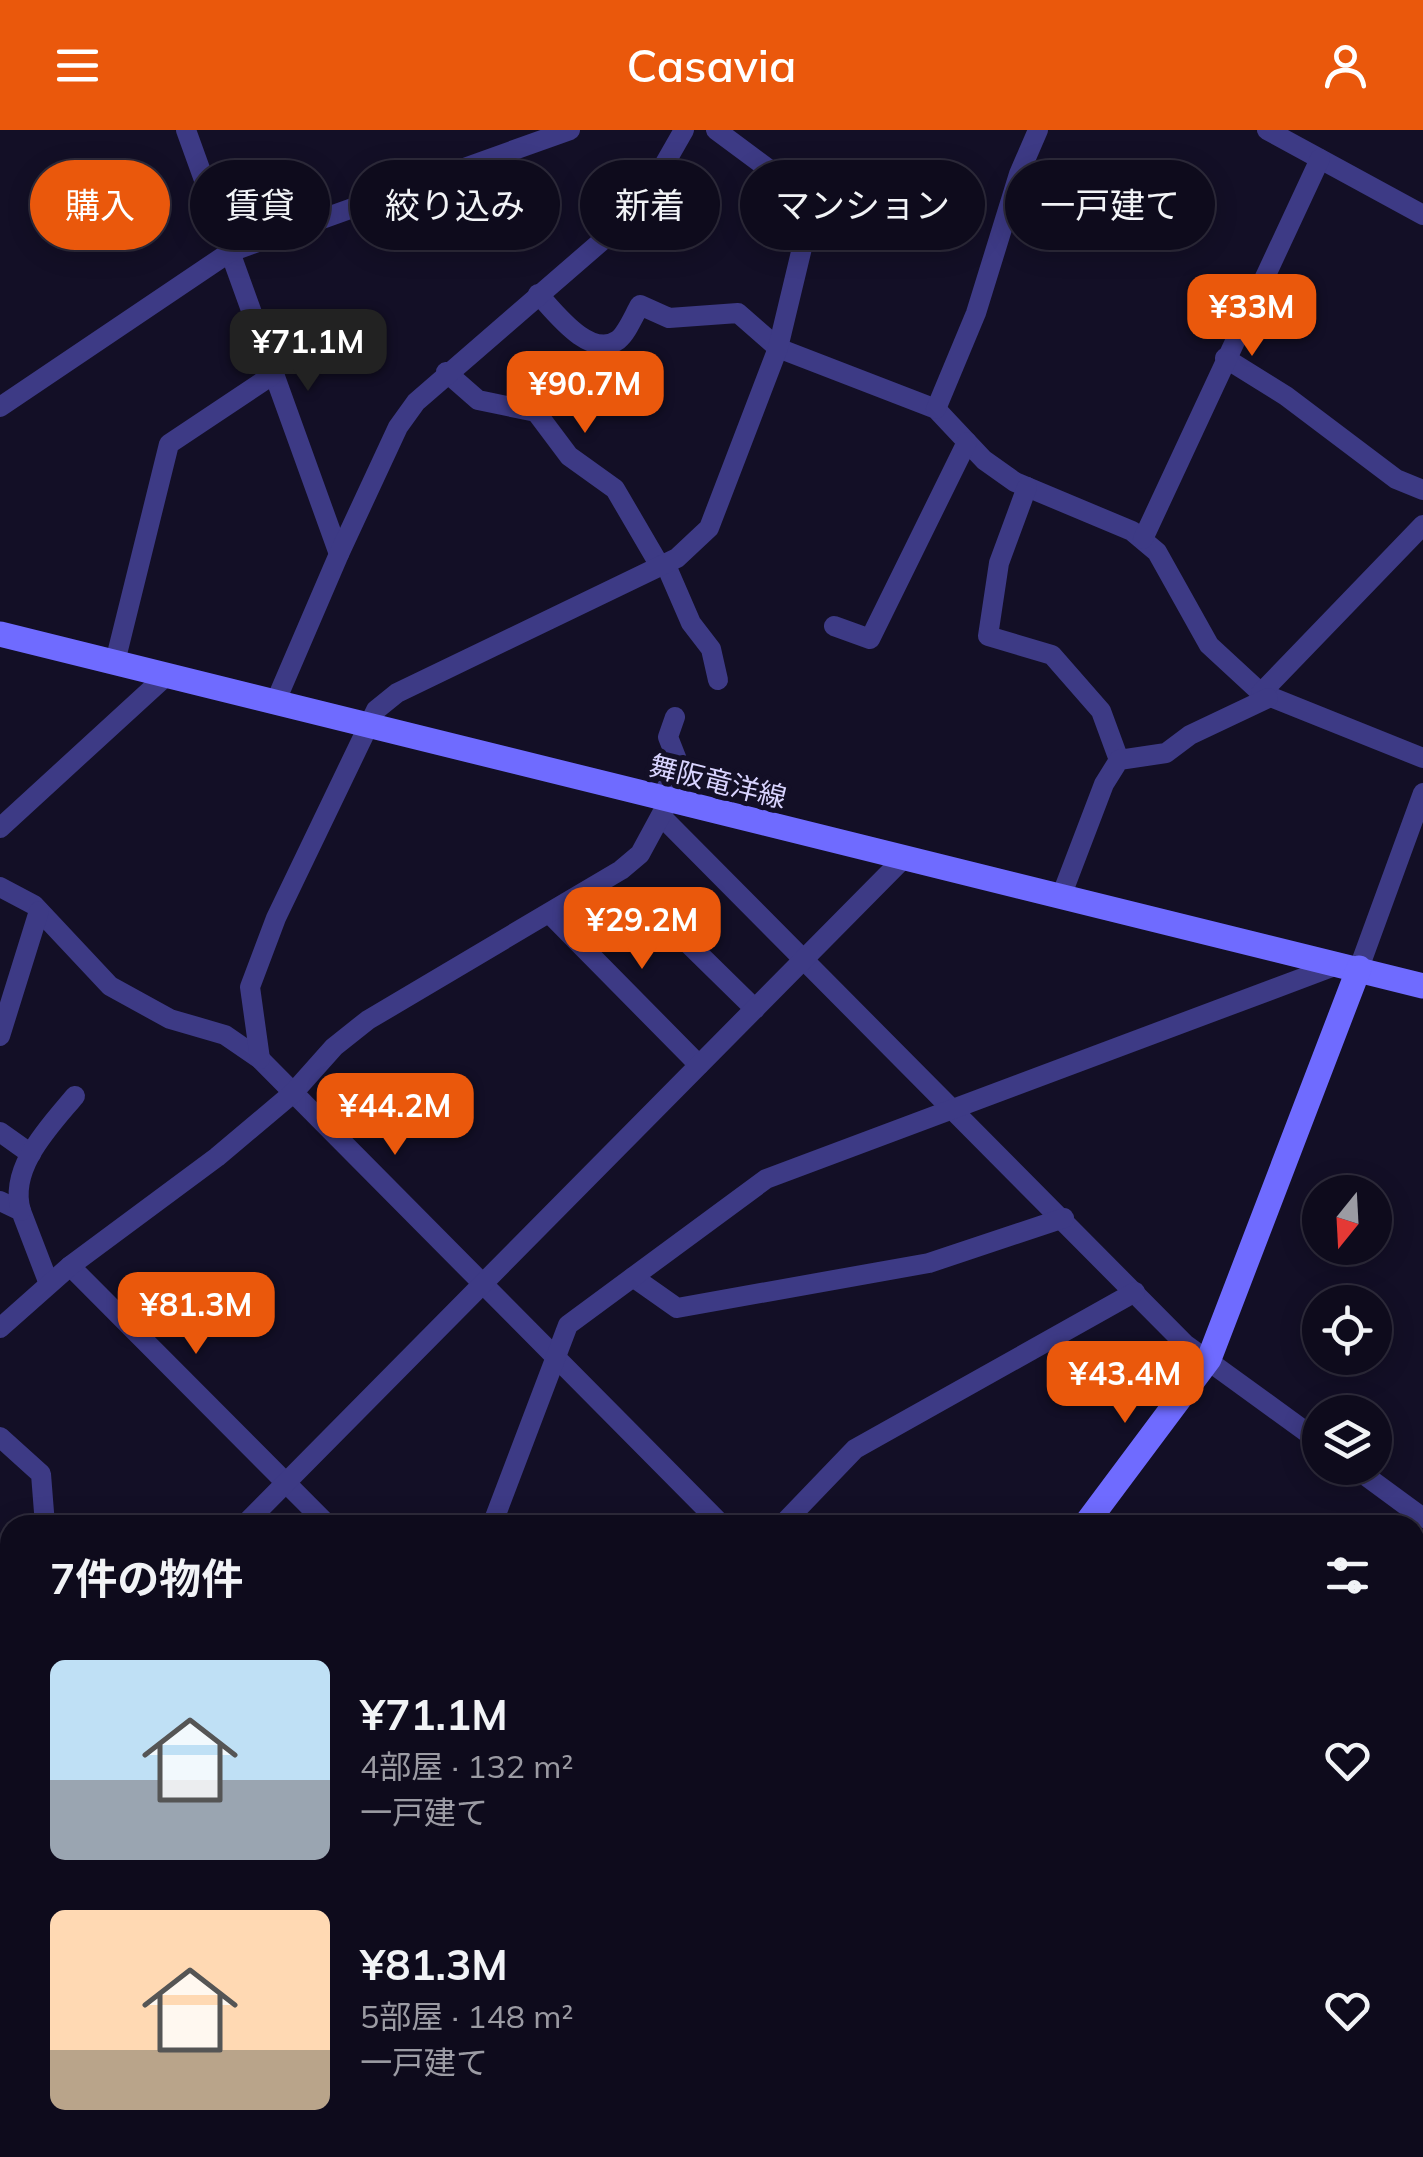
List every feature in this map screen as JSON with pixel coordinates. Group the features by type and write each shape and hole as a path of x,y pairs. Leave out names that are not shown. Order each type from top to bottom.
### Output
{"main road":[{"name":"舞阪竜洋線","path":"0,634 664,805 1062,894 1423,986"},
{"path":"1092,1515 1208,1359 1350,966"}],"street":[{"path":"186,130 339,554"},
{"path":"0,407 230,252 570,130"},
{"path":"275,703 398,428 446,372 644,200 684,130"},
{"path":"260,1059 250,986 276,918 383,701 663,564 693,546 709,528 778,348 813,202 716,130"},
{"path":"936,409 976,313 1019,174 1038,130"},
{"path":"1268,130 1423,215"},
{"path":"1143,540 1320,159"},
{"path":"538,294 578,336 606,344 620,339 640,305 670,318 738,313 778,348 936,409 984,460 1027,487 1110,520 1157,552 1209,645 1265,696 1423,758"},
{"path":"1225,358 1286,396 1396,479 1423,490"},
{"path":"446,372 478,400 536,412 569,456 615,488 663,564 691,623 711,649 718,680"},
{"path":"114,662 169,444 274,374"},
{"path":"834,626 870,639 967,442"},
{"path":"1027,487 999,563 988,636 1052,656 1101,711 1119,760"},
{"path":"1062,894 1104,784 1119,760 1166,753 1190,735 1265,696 1423,525"},
{"path":"0,828 166,676"},
{"path":"0,1328 70,1266 217,1157 368,1020 550,914 640,854 680,765 668,737 675,717"},
{"path":"496,1515 568,1325 766,1178 1350,966 1423,793"},
{"path":"664,805 804,959 1185,1344 1302,1429"},
{"path":"254,1515 905,858"},
{"path":"0,887 39,910 110,986 170,1019 224,1035 260,1059 712,1515"},
{"path":"651,907 755,1009"},
{"path":"0,1036 39,910"},
{"path":"550,914 699,1066"},
{"path":"49,1284 17,1199 31,1154 75,1096"},
{"path":"0,1132 31,1154"},
{"path":"0,1201 21,1211"},
{"path":"633,1277 677,1308 929,1263 1064,1218"},
{"path":"70,1266 318,1515"},
{"path":"792,1515 855,1449 1135,1292"},
{"path":"0,1437 41,1474 44,1515"},
{"path":"1378,1485 1419,1515"}]}
